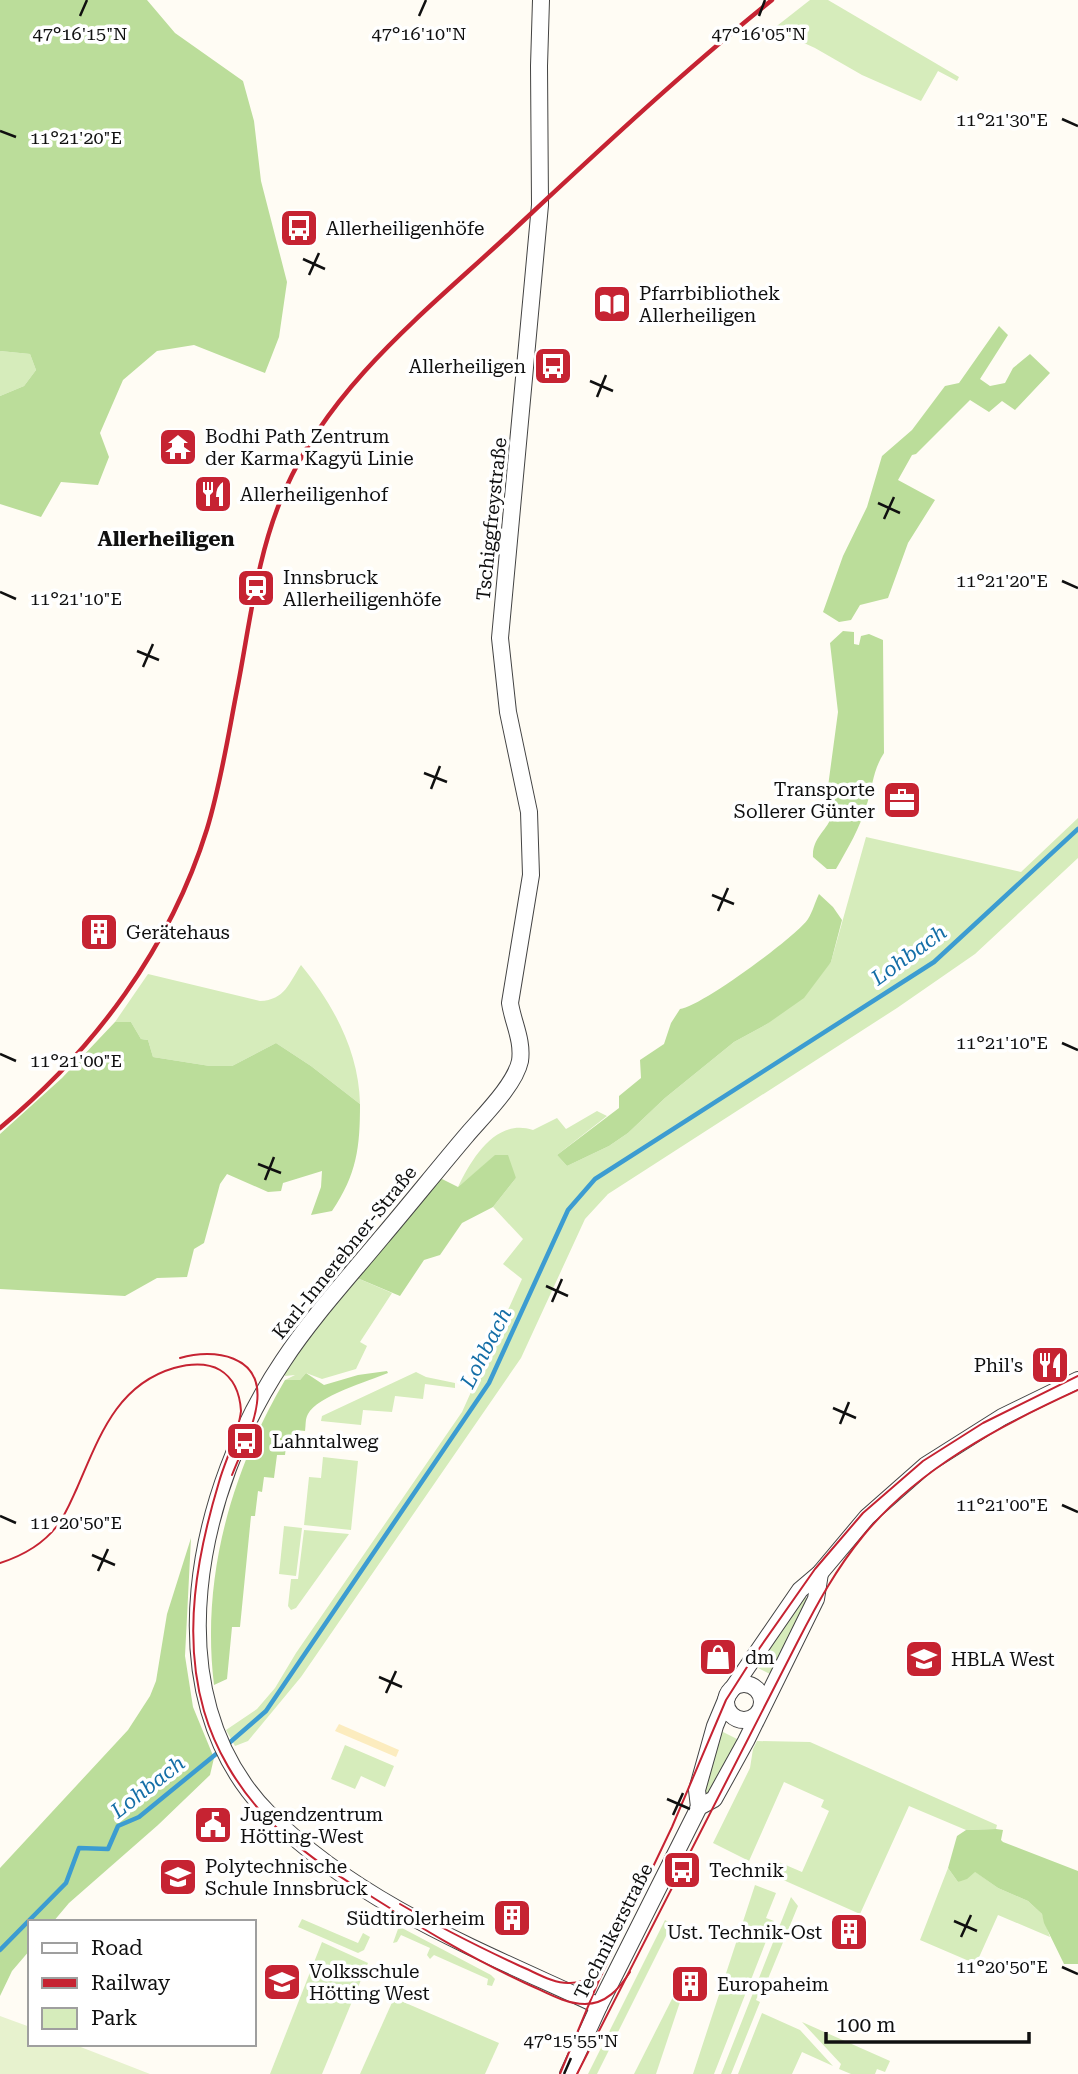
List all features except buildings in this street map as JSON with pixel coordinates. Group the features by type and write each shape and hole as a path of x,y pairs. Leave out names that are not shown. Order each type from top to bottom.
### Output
{"street":[{"name":"Tschiggfreystraße","path":"520,1038 510,1003 531,875 529,812 508,712 500,638 540,205 538,66 541,0"},
{"name":"Karl-Innerebner-Straße","path":"520,1038 517,1073 309,1324 282,1362 241,1436 215,1514 201,1577 199,1669 206,1703 224,1752 249,1791 271,1816 341,1872 392,1905 453,1938 599,2006"},
{"name":"Technikerstraße","path":"699,1807 696,1790 715,1726 730,1697 800,1590 820,1573 867,1517 920,1470 995,1422 1078,1380"},
{"name":"Technikerstraße","path":"568,2074 599,2006 699,1807 714,1799 817,1599 820,1573"},
{"path":"748,1685 758,1690 762,1701 760,1710 755,1717 744,1720 730,1697 748,1685"}],"green space":[{"path":"0,0 147,0 175,33 243,81 254,121 261,181 287,282 279,337 265,373 194,345 157,351 123,380 100,433 109,457 98,485 61,482 41,517 0,504 0,396 24,386 36,370 30,354 0,351"},
{"path":"810,0 828,0 959,77 957,81 938,71 921,101 862,75 815,48 773,29"},
{"path":"999,326 1008,335 980,379 990,386 1005,383 1013,368 1030,354 1050,373 1015,410 1002,401 989,412 970,400 912,455 898,480 935,500 908,543 888,598 860,605 851,620 839,622 823,612 843,556 867,507 882,456 912,430 945,386 959,383"},
{"path":"0,351 30,354 36,370 24,386 0,396"},
{"path":"843,631 854,632 854,644 859,645 861,636 869,634 883,640 884,753 853,838 836,869 827,869 813,857 817,840 832,814 827,794 838,712 830,643"},
{"path":"1078,818 1078,858 975,954 897,1008 608,1194 585,1219 521,1358 301,1677 248,1741 235,1746 226,1730 257,1709 275,1688 296,1653 462,1412 522,1279 503,1264 523,1239 493,1207 516,1178 495,1156 458,1187 470,1164 487,1143 508,1130 533,1130 557,1118 566,1129 597,1111 607,1116 557,1155 567,1166 609,1146 628,1133 665,1098 734,1042 767,1024 831,962 866,837 1021,872"},
{"path":"819,894 842,920 831,962 804,998 767,1024 734,1042 665,1098 628,1133 609,1146 567,1166 557,1155 619,1108 619,1096 641,1078 640,1060 664,1044 671,1023 680,1009 726,985 786,941 808,919"},
{"path":"301,965 324,996 342,1029 355,1065 360,1104 276,1043 232,1066 210,1066 153,1057 148,1040 141,1039 131,1022 115,1022 148,974 260,1001 281,994"},
{"path":"115,1022 131,1022 141,1039 148,1040 153,1057 210,1066 232,1066 276,1043 311,1066 360,1104 358,1147 347,1185 332,1211 311,1215 321,1187 322,1171 283,1183 281,1191 268,1192 227,1174 220,1184 204,1243 194,1249 187,1277 157,1278 125,1296 0,1289 0,1134 62,1078"},
{"path":"495,1155 508,1155 516,1178 493,1207 462,1223 440,1255 424,1260 400,1296 350,1275 434,1175 458,1187"},
{"path":"350,1275 392,1293 360,1342 367,1346 356,1369 322,1379 306,1373 300,1380 285,1380 295,1375 285,1376 282,1362"},
{"path":"416,1372 455,1383 455,1388 425,1384 423,1399 395,1396 392,1412 363,1410 361,1425 321,1421 322,1416"},
{"path":"306,1373 324,1385 358,1375 388,1373 332,1395 313,1407 307,1416 305,1431 296,1430 295,1437 287,1438 285,1455 277,1455 274,1478 264,1477 262,1492 258,1491 255,1516 251,1516 240,1627 232,1627 227,1679 214,1685 212,1605 224,1527 249,1451 285,1380 300,1380"},
{"path":"323,1457 358,1461 351,1530 304,1525 309,1477 321,1478"},
{"path":"284,1526 302,1528 296,1576 279,1574"},
{"path":"304,1530 349,1534 296,1608 291,1610 288,1606 291,1579 298,1579"},
{"path":"191,1538 185,1656 193,1707 214,1758 210,1775 69,1903 55,1920 28,1920 28,1952 12,1971 0,1996 0,1868 128,1730 150,1696 156,1681 167,1614"},
{"path":"801,1595 808,1599 772,1675 752,1665"},
{"path":"719,1730 739,1740 706,1796 702,1790"},
{"path":"757,1741 810,1742 997,1825 996,1829 966,1830 909,1806 860,1914 772,1875 770,1871 774,1860 802,1872 829,1811 821,1807 824,1800 784,1782 749,1861 713,1843 750,1768"},
{"path":"345,1745 394,1766 385,1787 361,1776 355,1789 331,1779"},
{"path":"966,1830 1003,1830 1003,1842 1078,1871 1078,1964 1064,1964 1042,1914 1028,1901 998,1888 975,1872 958,1882 948,1868 957,1836"},
{"path":"948,1868 958,1882 974,1871 998,1888 1028,1901 1042,1914 1050,1937 998,1915 976,1964 920,1940"},
{"path":"755,1885 776,1893 766,1918 774,1921 714,2074 693,2074"},
{"path":"791,1897 798,1906 765,1986 762,1985 756,2000 760,2002 731,2074 721,2074"},
{"path":"302,1919 358,1943 363,1933 370,1937 364,1950 358,1953 298,1927"},
{"path":"665,1920 672,1924 597,2074 588,2074"},
{"path":"402,1928 491,1975 495,1979 492,1986 487,1985 488,1979 434,1955 430,1959 427,1955 430,1948 401,1935 397,1942 393,1943 398,1929"},
{"path":"322,1942 368,1963 322,2074 270,2074"},
{"path":"674,1995 681,1999 656,2074 634,2074"},
{"path":"394,1998 499,2043 485,2074 360,2074"},
{"path":"762,2013 800,2030 833,2066 802,2052 792,2074 738,2074"},
{"path":"0,2016 28,2026 28,2046 78,2046 150,2074 0,2074"},
{"path":"802,2022 890,2061 885,2072 877,2069 875,2074 851,2074 839,2069 841,2064"}],"sand":[{"path":"339,1724 399,1750 396,1757 335,1731"}],"waterway":[{"name":"Lohbach","path":"228,1744 266,1711 489,1383 568,1210 595,1179 934,962 1078,829"},
{"name":"Lohbach","path":"30,1920 66,1883 79,1848 108,1849 118,1826 139,1817 221,1750"},
{"name":"Lohbach","path":"0,1950 28,1922"}],"tram line":[{"path":"180,1358 221,1355 244,1365 252,1374 257,1387 257,1403 250,1430 232,1475"},
{"path":"0,1563 32,1549 57,1526 102,1433 124,1400 137,1387 174,1368 203,1365 220,1370 236,1388 241,1411 204,1538 195,1595 194,1653 204,1711 221,1753 236,1779 264,1815 314,1858 426,1930 504,1973 562,1999 585,2004 606,1998 630,1972"},
{"path":"560,2074 599,1980 672,1827 726,1700 815,1569 863,1513 923,1461 983,1423 1078,1376"},
{"path":"577,2074 805,1627 853,1548 885,1512 935,1469 990,1434 1078,1390"},
{"path":"400,1904 474,1944 557,1982 570,1983 588,1978 602,1968 609,1958"}],"railway":[{"path":"0,1128 67,1065 125,993 150,955 191,873 216,794 261,563 275,514 304,452 354,384 413,322 638,115 772,0"}],"place":[{"name":"Allerheiligenhöfe","path":"299,228"},
{"name":"Pfarrbibliothek Allerheiligen","path":"612,304"},
{"name":"Allerheiligen","path":"553,366"},
{"name":"Bodhi Path Zentrum der Karma Kagyü Linie","path":"178,447"},
{"name":"Allerheiligenhof","path":"213,494"},
{"name":"Innsbruck Allerheiligenhöfe","path":"256,588"},
{"name":"Transporte Sollerer Günter","path":"902,800"},
{"name":"Gerätehaus","path":"99,932"},
{"name":"Phil's","path":"1050,1365"},
{"name":"Lahntalweg","path":"245,1441"},
{"name":"dm","path":"718,1657"},
{"name":"HBLA West","path":"924,1659"},
{"name":"Jugendzentrum Hötting-West","path":"213,1825"},
{"name":"Technik","path":"682,1870"},
{"name":"Polytechnische Schule Innsbruck","path":"178,1877"},
{"name":"Südtirolerheim","path":"512,1918"},
{"name":"Ust. Technik-Ost","path":"849,1932"},
{"name":"Volksschule Hötting West","path":"282,1982"},
{"name":"Europaheim","path":"690,1984"}],"district":[{"name":"Allerheiligen","path":"166,539"}]}
